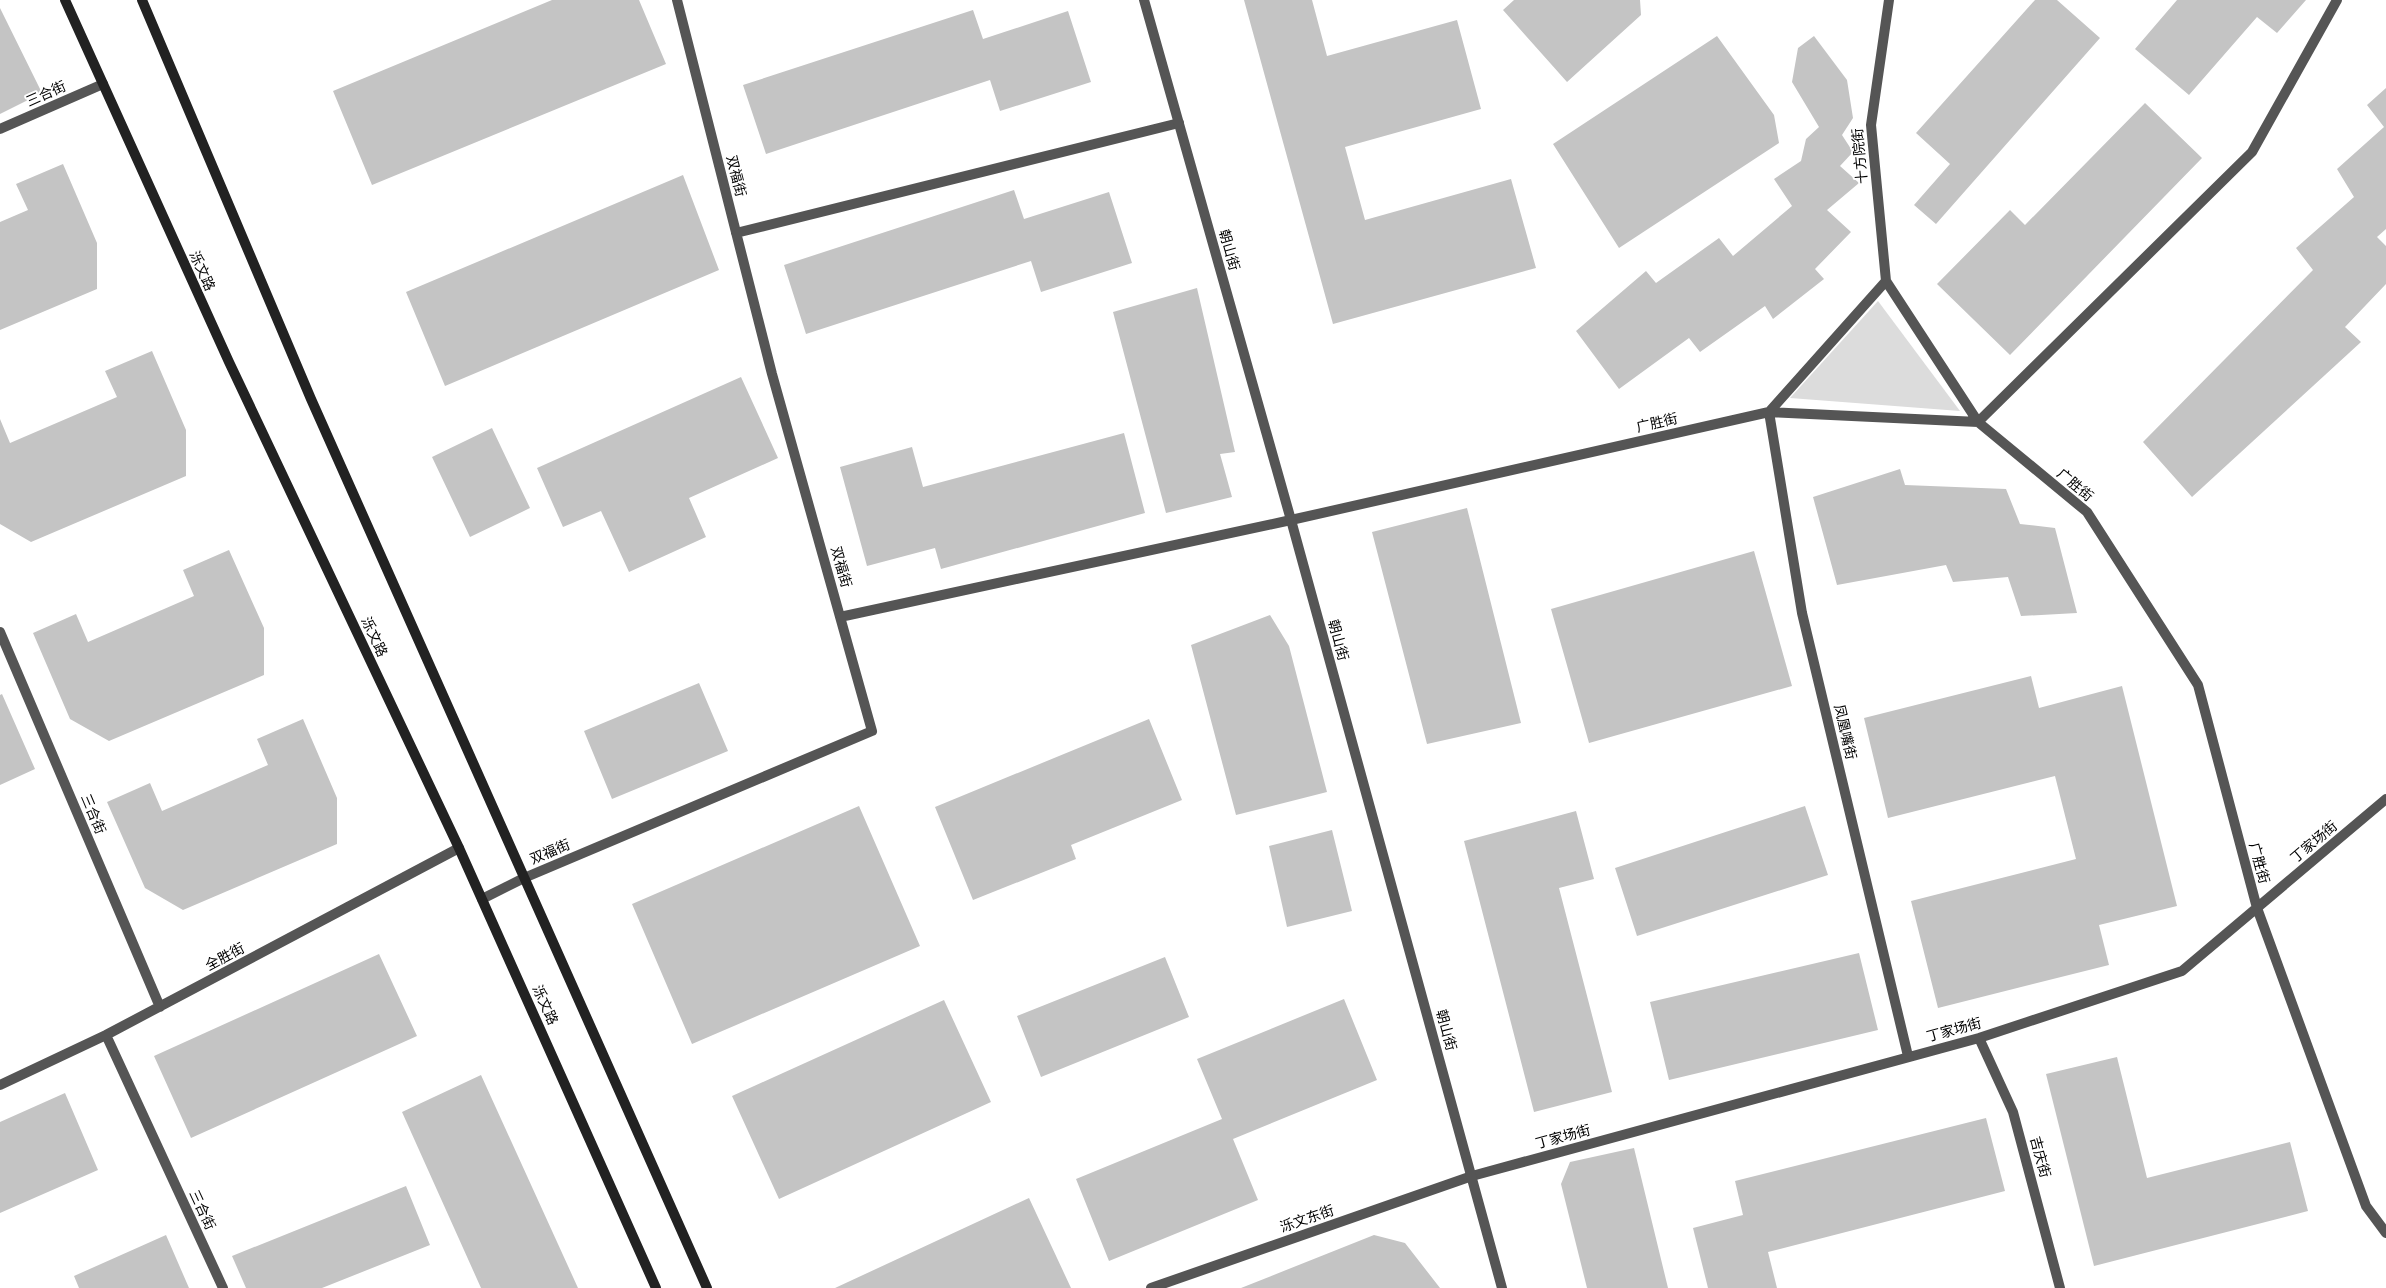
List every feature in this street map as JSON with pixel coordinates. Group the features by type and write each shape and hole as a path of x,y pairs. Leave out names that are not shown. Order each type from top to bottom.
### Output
{"main road":[{"name":"泺文路","path":"65,0 228,362 460,848 656,1288"},
{"path":"142,0 311,399 707,1288"}],"street":[{"name":"双福街","path":"482,899 524,878 872,731 772,374 677,0"},
{"name":"朝山街","path":"1144,0 1502,1288"},
{"name":"十方院街","path":"1889,0 1871,125 1886,281 1978,422"},
{"path":"1978,422 2252,152 2338,0"},
{"name":"三合街","path":"0,129 103,84"},
{"path":"736,233 1179,123"},
{"path":"1769,412 1886,281"},
{"name":"广胜街","path":"840,617 1290,520 1769,412 1978,422 2087,512 2198,684 2257,908 2366,1206 2386,1233"},
{"name":"凤凰嘴街","path":"1769,412 1802,612 1908,1056"},
{"name":"三合街","path":"0,632 160,1007"},
{"name":"丁家场街","path":"1472,1176 1979,1038 2182,971 2386,799"},
{"name":"全胜街","path":"0,1085 106,1035 460,848"},
{"name":"三合街","path":"106,1035 223,1288"},
{"name":"吉庆街","path":"1979,1038 2013,1112 2060,1288"},
{"name":"泺文东街","path":"1151,1288 1472,1176"}],"shaded area":[{"path":"1878,301 1960,411 1790,398"}],"building":[{"path":"552,0 639,0 666,64 372,185 333,91"},
{"path":"1244,0 1312,0 1327,56 1457,20 1481,109 1345,147 1365,220 1511,179 1536,268 1333,324"},
{"path":"1514,0 1640,0 1641,15 1567,82 1503,10"},
{"path":"2035,0 2057,0 2100,38 1936,224 1914,205 1950,164 1916,133"},
{"path":"2177,0 2306,0 2277,33 2257,17 2189,95 2135,49"},
{"path":"0,8 42,93 0,114"},
{"path":"973,10 983,39 1068,11 1091,82 1000,111 990,80 766,154 743,85"},
{"path":"1717,36 1774,115 1779,143 1619,248 1553,144"},
{"path":"1814,36 1847,80 1853,118 1842,135 1853,152 1840,166 1859,183 1827,210 1851,232 1815,269 1824,279 1773,319 1765,306 1700,352 1689,338 1619,389 1576,331 1646,271 1656,283 1719,238 1733,256 1792,206 1774,179 1801,161 1806,139 1819,127 1792,82 1798,48"},
{"path":"2386,88 2386,229 2377,237 2386,246 2386,284 2345,327 2361,342 2192,497 2143,442 2313,270 2296,248 2354,197 2337,169 2384,127 2367,105"},
{"path":"2145,103 2202,158 2010,355 1937,284 2010,210 2025,225"},
{"path":"63,164 97,243 97,289 0,330 0,222 28,210 16,184"},
{"path":"683,175 719,270 445,386 406,292"},
{"path":"1014,190 1024,219 1109,192 1132,263 1041,292 1031,261 806,334 784,265"},
{"path":"1197,288 1235,452 1220,454 1232,497 1166,513 1113,312"},
{"path":"152,351 186,430 186,476 31,542 0,524 0,419 10,443 117,397 105,371"},
{"path":"741,377 778,458 689,498 706,537 629,572 601,511 563,527 537,468"},
{"path":"492,428 530,508 470,537 432,457"},
{"path":"1124,433 1145,513 941,569 935,548 867,566 840,467 912,447 923,487"},
{"path":"1900,469 1905,485 2006,489 2020,524 2055,528 2077,613 2021,616 2008,577 1953,582 1946,565 1837,585 1813,497"},
{"path":"1467,508 1521,723 1427,744 1372,532"},
{"path":"229,550 264,628 264,675 109,741 70,719 33,633 76,614 88,642 194,596 183,570"},
{"path":"1754,551 1792,686 1589,743 1551,609"},
{"path":"1270,615 1289,646 1327,792 1236,815 1191,645"},
{"path":"2031,676 2039,708 2122,686 2177,906 2099,925 2109,965 1938,1008 1911,901 2076,859 2055,776 1888,818 1864,718"},
{"path":"699,683 728,751 612,799 584,731"},
{"path":"2,694 35,769 0,785 0,695"},
{"path":"303,719 337,798 337,844 183,910 145,888 107,802 150,783 162,811 268,765 257,739"},
{"path":"1149,719 1182,800 1071,845 1076,859 973,900 935,807"},
{"path":"859,806 920,946 692,1044 632,904"},
{"path":"1805,806 1828,875 1637,936 1615,868"},
{"path":"1576,811 1594,879 1559,888 1612,1092 1534,1112 1464,841"},
{"path":"1332,830 1352,911 1287,927 1269,846"},
{"path":"1859,953 1878,1030 1669,1080 1650,1002"},
{"path":"379,954 417,1036 191,1138 154,1056"},
{"path":"1165,957 1189,1017 1041,1077 1017,1016"},
{"path":"1344,999 1377,1080 1233,1139 1258,1200 1109,1261 1076,1179 1222,1119 1197,1059"},
{"path":"944,1000 991,1102 779,1199 732,1096"},
{"path":"2117,1057 2147,1178 2290,1142 2308,1211 2094,1266 2046,1074"},
{"path":"481,1075 578,1288 481,1288 402,1112"},
{"path":"65,1093 98,1170 0,1213 0,1122"},
{"path":"1986,1118 2005,1191 1768,1252 1777,1288 1708,1288 1693,1228 1743,1215 1735,1181"},
{"path":"1634,1148 1668,1288 1587,1288 1561,1184 1570,1162"},
{"path":"406,1186 430,1245 322,1288 246,1288 232,1256"},
{"path":"1029,1198 1071,1288 835,1288"},
{"path":"166,1235 189,1288 79,1288 74,1276"},
{"path":"1374,1235 1405,1243 1440,1288 1241,1288"}]}
